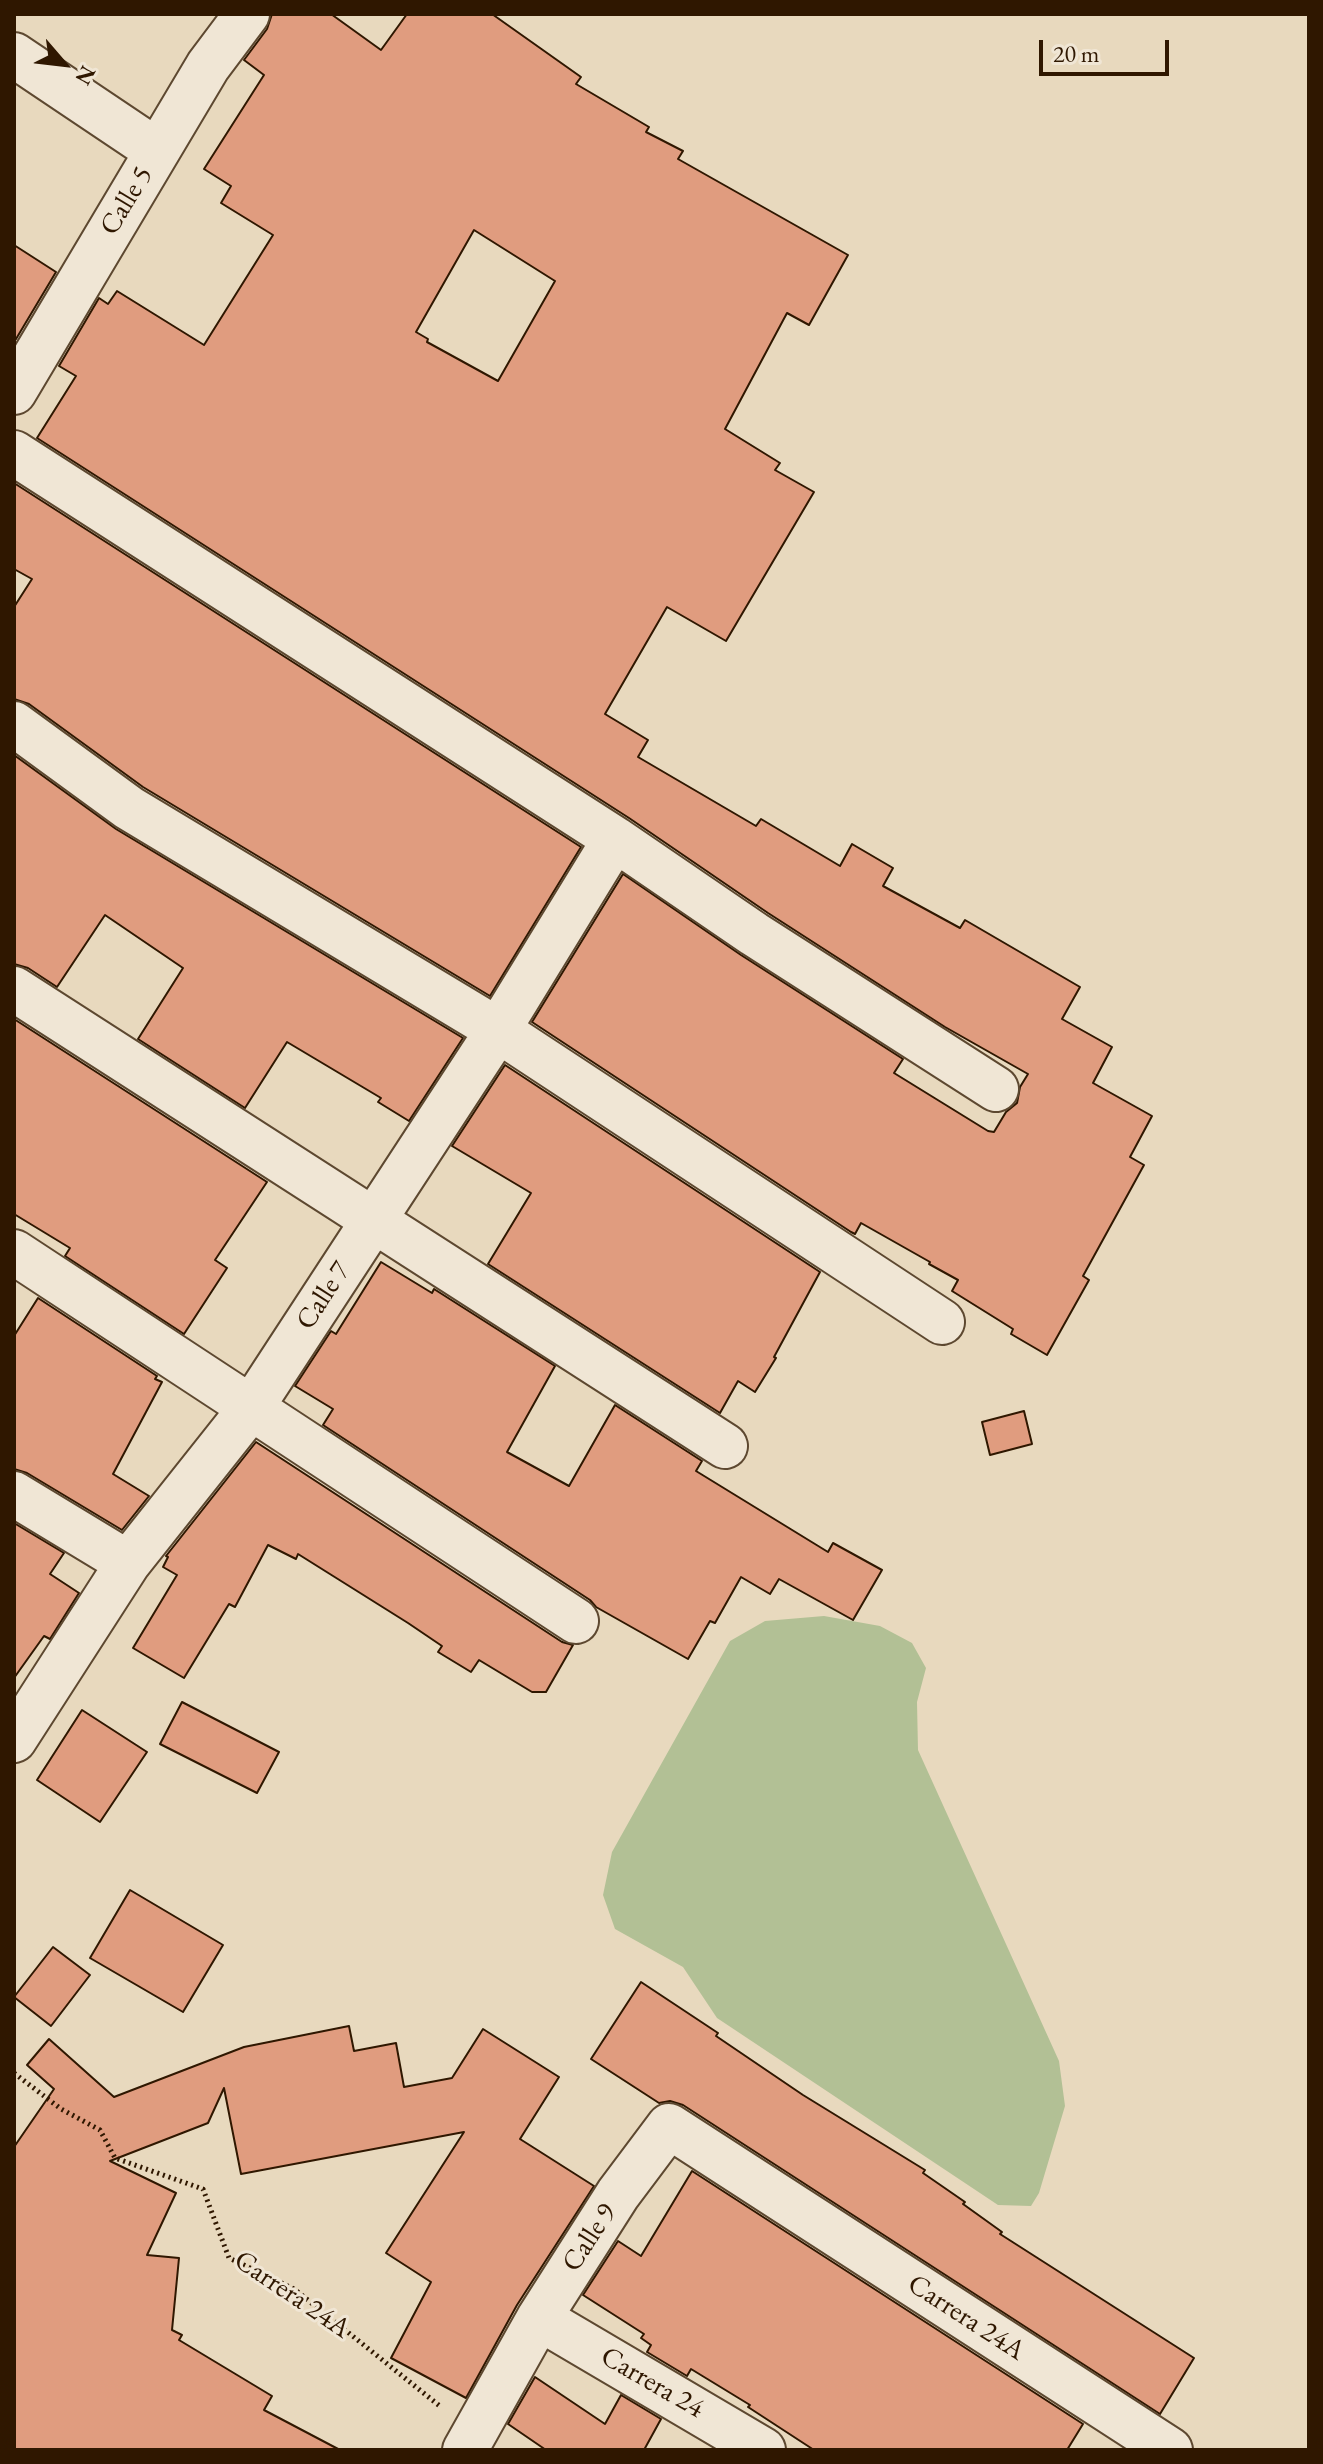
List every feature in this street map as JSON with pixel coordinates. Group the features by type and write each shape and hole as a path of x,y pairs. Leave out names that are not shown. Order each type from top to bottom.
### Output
{"street":[{"name":"Calle 5","path":"14,392 208,66 247,14"},
{"path":"14,55 157,151"},
{"path":"14,453 615,839 754,934 996,1089"},
{"path":"14,724 129,808 498,1030 942,1322"},
{"name":"Calle 7","path":"14,1740 128,1563 251,1408 498,1030 615,839"},
{"path":"14,989 725,1446"},
{"path":"14,1252 576,1621"},
{"path":"14,1494 128,1563"},
{"name":"Calle 9","path":"470,2442 539,2318 618,2194 669,2126 762,2186"},
{"name":"Carrera 24A","path":"762,2186 1170,2450"},
{"name":"Carrera 24","path":"539,2318 714,2437 763,2450"}],"path":[{"name":"Carrera 24A","path":"14,2073 61,2109 100,2130 115,2158 203,2189 229,2258 294,2289 470,2442"}],"green space":[{"path":"824,1616 880,1626 912,1643 926,1668 917,1702 918,1750 1059,2061 1065,2106 1039,2193 1031,2206 998,2205 717,2018 683,1967 615,1929 603,1895 612,1852 730,1641 765,1621"}],"building":[{"path":"272,14 331,14 381,50 407,14 492,14 581,77 576,84 649,127 646,132 683,151 678,159 848,255 809,325 787,313 725,429 780,463 775,470 814,492 726,641 667,607 605,714 648,740 638,757 756,826 761,819 840,866 852,844 893,868 883,886 960,928 965,920 1080,987 1062,1019 1112,1047 1093,1083 1152,1116 1130,1157 1144,1165 1083,1276 1089,1280 1047,1355 1011,1334 1013,1329 952,1291 958,1280 861,1223 855,1234 851,1232 532,1022 623,874 741,955 903,1059 894,1073 988,1131 994,1132 1006,1112 1017,1103 1020,1087 1028,1074 945,1027 768,913 629,818 37,438 76,376 59,366 99,298 108,304 117,291 204,345 273,235 221,203 231,186 204,169 264,75 244,60 267,29","holes":["474,230 555,281 498,381 427,342 428,339 416,332"]},
{"path":"14,245 56,272 16,339 14,338"},
{"path":"14,483 581,847 490,996 143,787 29,704 14,699 14,607 32,579 14,569"},
{"path":"14,755 116,829 463,1038 409,1121 378,1102 381,1098 287,1042 245,1108 138,1039 183,968 105,915 57,987 28,968 14,964"},
{"path":"14,1019 267,1182 215,1260 227,1268 184,1334 65,1256 70,1248 14,1214"},
{"path":"505,1065 820,1272 755,1392 738,1381 720,1413 488,1264 531,1193 452,1146"},
{"path":"381,1262 432,1293 434,1289 555,1366 507,1452 569,1486 615,1405 702,1461 696,1471 828,1552 833,1543 882,1570 853,1620 779,1579 770,1594 741,1577 715,1623 710,1621 688,1659 596,1607 590,1600 323,1425 333,1409 295,1386 331,1331 336,1334"},
{"path":"38,1298 162,1382 113,1474 149,1496 122,1530 27,1473 14,1469 14,1336"},
{"path":"1024,1411 1032,1444 990,1455 982,1422"},
{"path":"256,1442 562,1642 573,1645 546,1692 532,1692 479,1660 471,1672 438,1652 442,1646 298,1554 296,1559 268,1545 235,1607 229,1604 184,1678 133,1648 177,1575 163,1567 166,1556"},
{"path":"14,1523 64,1553 50,1574 79,1593 50,1639 44,1636 14,1678"},
{"path":"182,1702 279,1752 257,1793 160,1744"},
{"path":"82,1710 147,1752 100,1822 37,1780"},
{"path":"130,1890 223,1945 183,2012 90,1958"},
{"path":"53,1947 90,1975 51,2026 14,1997"},
{"path":"641,1982 803,2095 925,2170 923,2173 965,2202 963,2204 1002,2232 1000,2234 1194,2358 1160,2414 683,2105 670,2101 659,2103 591,2059"},
{"path":"349,2026 354,2051 396,2043 404,2087 452,2078 483,2029 559,2077 520,2139 594,2186 517,2305 466,2398 391,2358 431,2282 386,2253 464,2132 241,2174 224,2088 208,2123 110,2161 176,2193 147,2255 179,2258 172,2330 182,2335 179,2340 272,2396 264,2410 340,2450 14,2450 14,2147 54,2089 27,2065 49,2039 114,2097 244,2047"},
{"path":"692,2171 1083,2424 1067,2450 814,2450 691,2369 687,2376 647,2352 651,2345 641,2338 644,2334 583,2295 618,2241 641,2256"},
{"path":"535,2377 605,2424 621,2395 661,2419 644,2450 546,2450 508,2424"}]}
